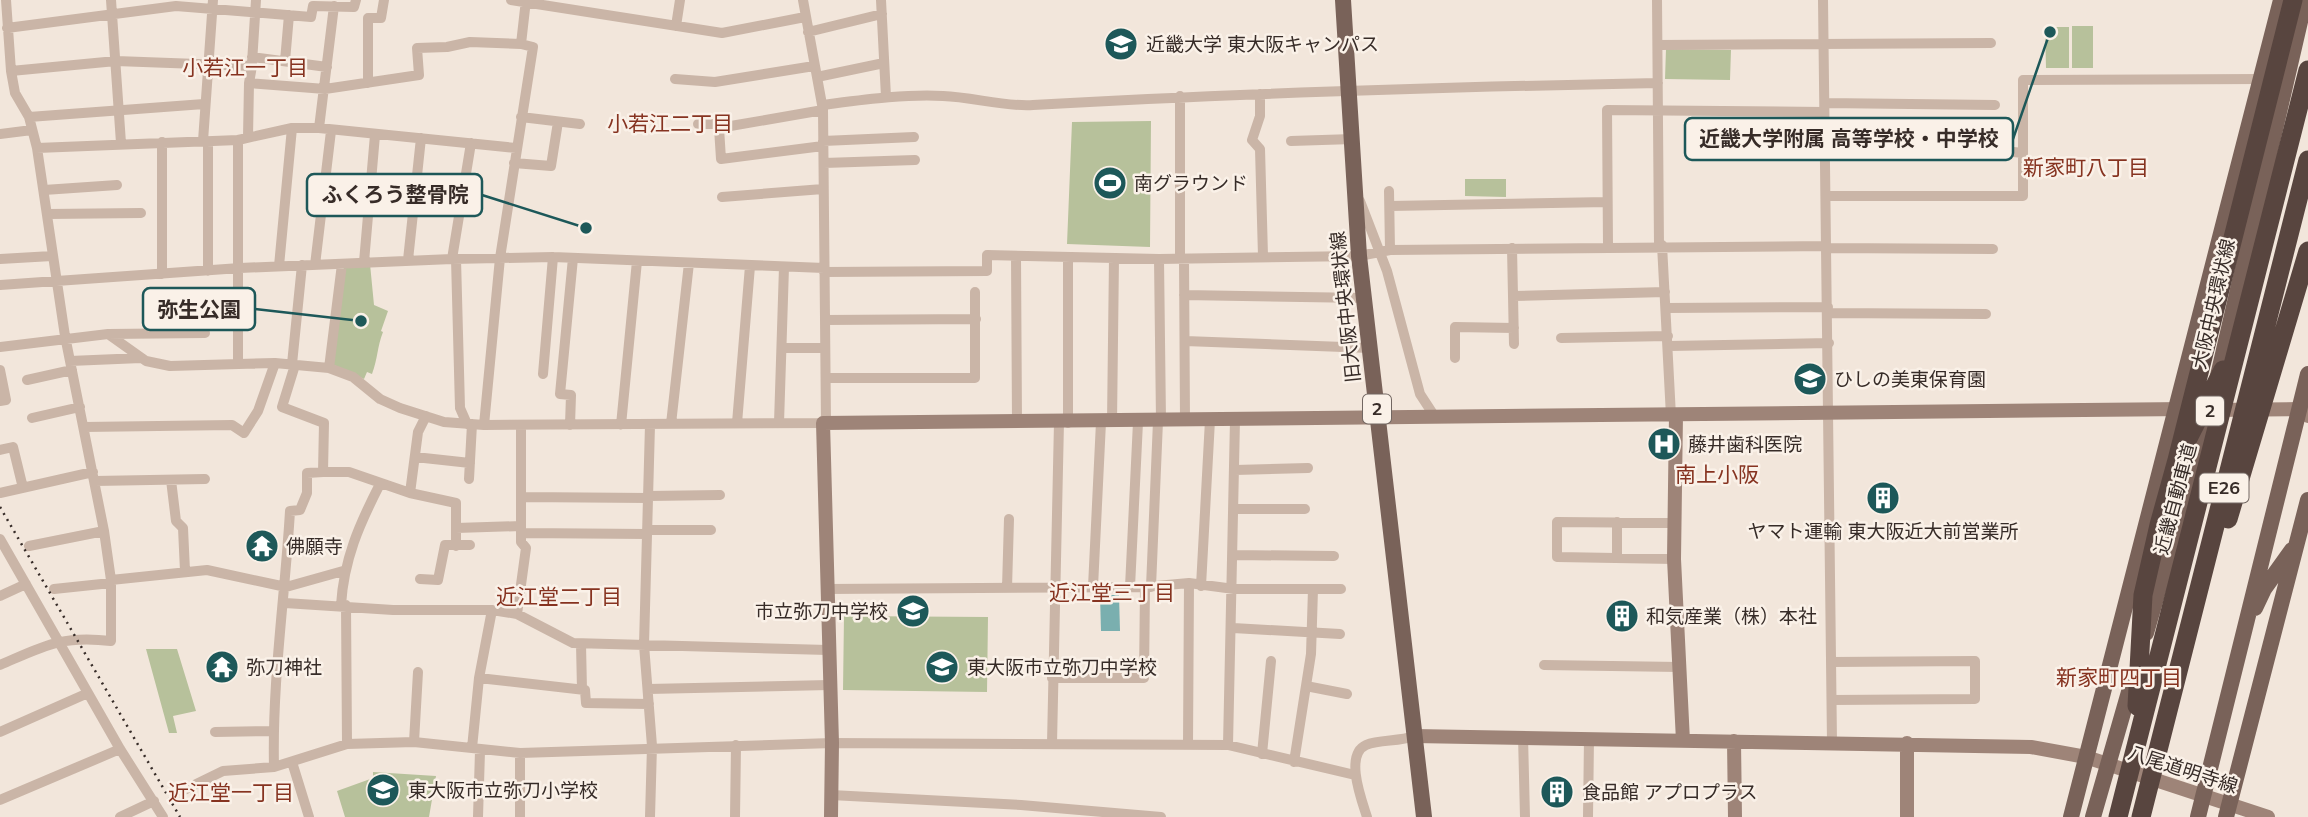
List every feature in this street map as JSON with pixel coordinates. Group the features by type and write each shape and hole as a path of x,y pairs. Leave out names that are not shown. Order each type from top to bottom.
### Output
{"highway":[{"path":"2135,746 2143,595 2293,0"},
{"name":"近畿自動車道","path":"2118,817 2308,70"},
{"name":"E26","path":"2141,817 2308,160"},
{"path":"2163,732 2246,468 2308,251"},
{"path":"2177,460 2240,337"}],"main road":[{"name":"旧大阪中央環状線","path":"1343,0 1359,256 1424,817"},
{"name":"2","path":"2071,817 2281,0"},
{"name":"大阪中央環状線","path":"2093,817 2210,410 2305,0"},
{"path":"2198,817 2240,640 2304,412 2308,374"},
{"path":"2228,811 2308,500"},
{"path":"2240,640 2264,589 2298,543"}],"street":[{"path":"0,665 58,640 81,638 111,641 111,581 104,531 65,336 37,148 29,117 16,93 11,72 4,31 6,0"},
{"path":"111,0 121,143"},
{"path":"238,363 243,139 256,0"},
{"path":"4,31 175,3 213,4 256,13 311,17 313,6 354,7 356,0"},
{"path":"368,83 368,18 381,18 384,0"},
{"path":"511,0 722,33 805,17"},
{"path":"676,26 680,0"},
{"path":"803,0 822,107 824,163 826,589 832,743 831,817"},
{"path":"881,0 886,97"},
{"path":"1657,0 1661,245 1674,416 1674,559 1683,741"},
{"path":"1823,0 1832,742"},
{"path":"521,44 526,1"},
{"path":"208,271 204,104 213,4"},
{"path":"319,128 334,6"},
{"path":"808,32 882,14"},
{"path":"285,61 289,15"},
{"path":"249,83 325,89 419,75 417,48 447,47 470,42 533,47 474,424 469,479"},
{"path":"1658,45 1991,43"},
{"path":"11,72 116,61 208,64 285,61 327,67"},
{"path":"675,79 715,82 884,63"},
{"path":"1826,196 2022,196 2023,80 2261,79"},
{"path":"719,128 886,97 944,96 1028,105 1180,96 1658,83"},
{"path":"1260,94 1260,116 1252,139 1260,149 1264,256"},
{"path":"1180,96 1185,421"},
{"path":"29,117 204,104"},
{"path":"1608,246 1607,110 1994,106"},
{"path":"521,117 580,124"},
{"path":"514,163 551,166 558,122"},
{"path":"698,124 719,124 721,159 823,144 914,137"},
{"path":"37,148 243,139 292,128 319,128 516,148"},
{"path":"279,266 292,128"},
{"path":"0,134 32,131"},
{"path":"315,265 331,131"},
{"path":"364,262 375,135"},
{"path":"408,260 421,138"},
{"path":"896,138 897,161"},
{"path":"1291,141 1353,139"},
{"path":"162,142 162,274"},
{"path":"471,143 454,259 460,408 474,424"},
{"path":"1825,152 1994,150 2023,153"},
{"path":"824,163 915,160"},
{"path":"44,190 117,186"},
{"path":"1355,188 1385,251 1420,394 1435,417"},
{"path":"722,197 823,189"},
{"path":"1385,251 1389,191"},
{"path":"1390,206 1607,202"},
{"path":"48,214 141,213"},
{"path":"0,285 57,279 279,266 553,257 824,270 987,271 987,255 1182,259 1359,256 1385,251 1661,245 1993,249"},
{"path":"1512,248 1514,344"},
{"path":"0,260 52,256"},
{"path":"1016,256 1017,423"},
{"path":"542,373 553,257"},
{"path":"1052,744 1053,588 1063,423 1068,257"},
{"path":"570,425 571,395 560,394 573,258"},
{"path":"1093,587 1107,422 1114,258"},
{"path":"1052,678 1144,678 1160,421 1159,259"},
{"path":"621,425 637,261"},
{"path":"671,425 689,263"},
{"path":"329,368 342,264"},
{"path":"302,265 294,365 282,407 324,423 323,472"},
{"path":"737,424 750,266"},
{"path":"779,423 784,267"},
{"path":"826,379 975,378 975,292"},
{"path":"1513,296 1665,292"},
{"path":"1184,295 1364,298"},
{"path":"1666,308 1986,314"},
{"path":"825,320 975,319"},
{"path":"1455,358 1455,327 1514,328"},
{"path":"0,347 65,336 205,333"},
{"path":"108,334 142,358 170,366 275,363 329,368 354,377 380,399 444,422 474,424 1063,423 2176,409 2304,412"},
{"path":"1561,338 1829,343"},
{"path":"1185,341 1370,348"},
{"path":"782,348 825,348"},
{"path":"27,380 71,365 142,358"},
{"path":"84,427 232,425 244,433 258,411 275,363"},
{"path":"0,370 6,400 0,401"},
{"path":"32,418 80,407"},
{"path":"410,494 418,432 426,416"},
{"path":"1201,586 1210,420"},
{"path":"1228,745 1234,589 1235,420"},
{"path":"1130,587 1138,422"},
{"path":"517,614 526,548 521,542 521,425"},
{"path":"650,425 644,645 652,746 650,817"},
{"path":"0,450 13,447 23,488"},
{"path":"415,457 470,463"},
{"path":"1235,470 1307,468"},
{"path":"274,767 275,663 285,603 290,511 300,510 307,493 307,472 349,472 410,494 456,503 456,546"},
{"path":"0,494 94,477 205,479"},
{"path":"171,480 176,521 183,528 185,571"},
{"path":"347,744 343,571 362,519 380,484"},
{"path":"521,497 720,495"},
{"path":"1235,509 1305,509"},
{"path":"1007,588 1009,519"},
{"path":"1674,523 1557,522 1558,557 1674,559"},
{"path":"1617,523 1617,558"},
{"path":"456,528 647,532 712,530"},
{"path":"29,546 104,531"},
{"path":"0,539 120,749 154,801 160,816"},
{"path":"420,579 438,580 444,545 470,545"},
{"path":"1234,555 1334,556"},
{"path":"54,589 207,570 286,587 343,571"},
{"path":"826,589 1148,587 1189,583 1234,589 1341,589"},
{"path":"1188,744 1189,583"},
{"path":"0,596 26,584"},
{"path":"1294,762 1306,686 1312,589"},
{"path":"285,603 393,610 492,610 517,614 573,643 581,644 828,650"},
{"path":"478,817 476,749 480,678 492,610"},
{"path":"1233,628 1340,634"},
{"path":"581,644 582,690"},
{"path":"1262,754 1271,661"},
{"path":"1832,662 1975,661 1975,699 1832,700"},
{"path":"1544,665 1679,667"},
{"path":"414,742 418,672"},
{"path":"480,678 585,690 586,703 649,704"},
{"path":"648,689 829,685"},
{"path":"1306,686 1347,694"},
{"path":"0,732 88,693"},
{"path":"215,732 273,731"},
{"path":"1367,817 1354,775 1357,753 1365,745 1400,742 1414,736"},
{"name":"八尾道明寺線","path":"1414,736 2031,747 2087,757 2202,797 2228,811 2268,817"},
{"path":"1523,736 1525,817"},
{"path":"1588,817 1589,738"},
{"path":"1734,741 1735,817"},
{"path":"182,791 223,771 274,767 347,744 414,742 520,753 736,744 1228,745 1354,775"},
{"path":"1907,743 1907,817"},
{"path":"735,817 736,744"},
{"path":"0,800 120,749"},
{"path":"520,753 520,817"},
{"path":"292,762 309,817"},
{"path":"831,795 1021,805 1161,817"},
{"path":"120,817 154,801"},
{"path":"1021,805 1023,817"}],"green space":[{"path":"2072,26 2093,26 2093,68 2072,68"},
{"path":"2045,27 2069,27 2069,68 2046,68"},
{"path":"1666,49 1731,50 1730,80 1665,79"},
{"name":"南グラウンド","path":"1151,121 1150,247 1067,244 1072,122"},
{"path":"1465,179 1506,179 1506,197 1465,196"},
{"path":"370,264 374,305 388,311 372,374 367,372 364,379 332,364 344,266"},
{"path":"844,616 988,617 987,692 843,690"},
{"path":"146,649 177,649 196,711 173,716 177,733 169,733"},
{"path":"373,772 436,776 429,817 345,817 337,791 373,778"}],"water":[{"path":"1100,595 1119,595 1120,631 1101,631"}],"railway":[{"path":"0,507 180,817"}],"place":[{"name":"近畿大学附属 高等学校・中学校","path":"2050,32"},
{"name":"近畿大学 東大阪キャンパス","path":"1121,44"},
{"name":"南グラウンド","path":"1110,183"},
{"name":"ふくろう整骨院","path":"586,228"},
{"name":"弥生公園","path":"361,321"},
{"name":"ひしの美東保育園","path":"1810,379"},
{"name":"藤井歯科医院","path":"1664,444"},
{"name":"ヤマト運輸 東大阪近大前営業所","path":"1883,498"},
{"name":"佛願寺","path":"262,546"},
{"name":"市立弥刀中学校","path":"913,611"},
{"name":"和気産業（株）本社","path":"1622,616"},
{"name":"弥刀神社","path":"222,667"},
{"name":"東大阪市立弥刀中学校","path":"942,667"},
{"name":"東大阪市立弥刀小学校","path":"383,790"},
{"name":"食品館 アプロプラス","path":"1557,792"}],"district":[{"name":"小若江一丁目","path":"245,68"},
{"name":"小若江二丁目","path":"670,124"},
{"name":"新家町八丁目","path":"2086,168"},
{"name":"南上小阪","path":"1717,475"},
{"name":"近江堂三丁目","path":"1112,593"},
{"name":"近江堂二丁目","path":"559,597"},
{"name":"新家町四丁目","path":"2119,678"},
{"name":"近江堂一丁目","path":"231,793"}]}
